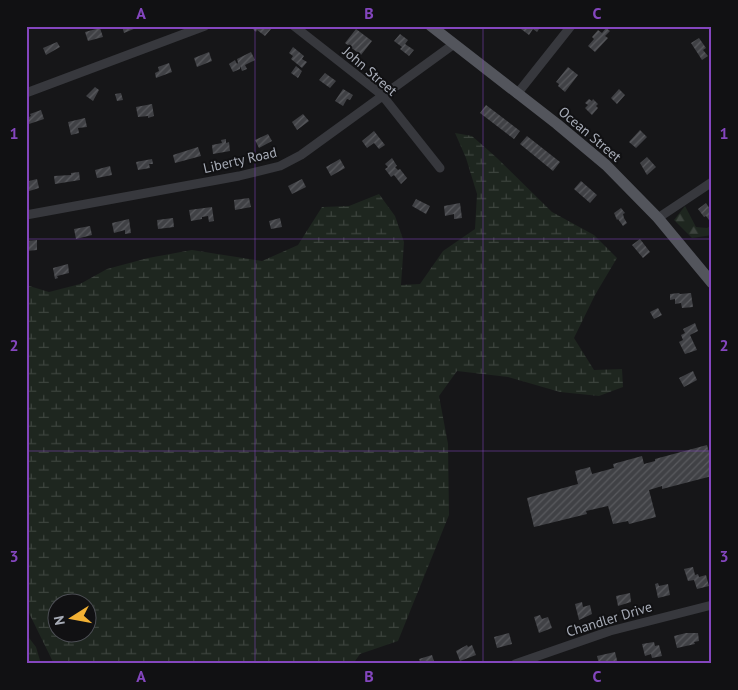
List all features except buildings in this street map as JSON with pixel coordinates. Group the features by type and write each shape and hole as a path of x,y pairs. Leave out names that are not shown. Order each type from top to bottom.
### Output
{"main road":[{"name":"Ocean Street","path":"432,26 606,165 658,218 712,283"}],"street":[{"path":"26,93 205,26"},
{"name":"John Street","path":"294,26 382,95 440,168"},
{"path":"517,94 571,26"},
{"name":"Liberty Road","path":"26,215 239,176 280,166 301,155 454,44"},
{"path":"658,218 712,182"},
{"name":"Chandler Drive","path":"514,664 610,631 712,605"}],"green space":[{"path":"455,133 472,136 552,212 594,235 617,258 595,295 574,338 594,370 622,369 623,387 599,396 560,392 508,377 457,371 439,396 448,444 449,515 398,641 360,654 353,664 54,664 26,607 26,285 49,292 80,284 107,269 148,258 192,250 262,261 298,245 322,207 349,206 379,194 395,216 404,242 401,285 420,284 443,251 475,229 477,194 466,158"},
{"path":"685,206 696,227 707,228 712,225 712,235 692,238 674,220"},
{"path":"26,634 36,647 41,664 26,664"}]}
